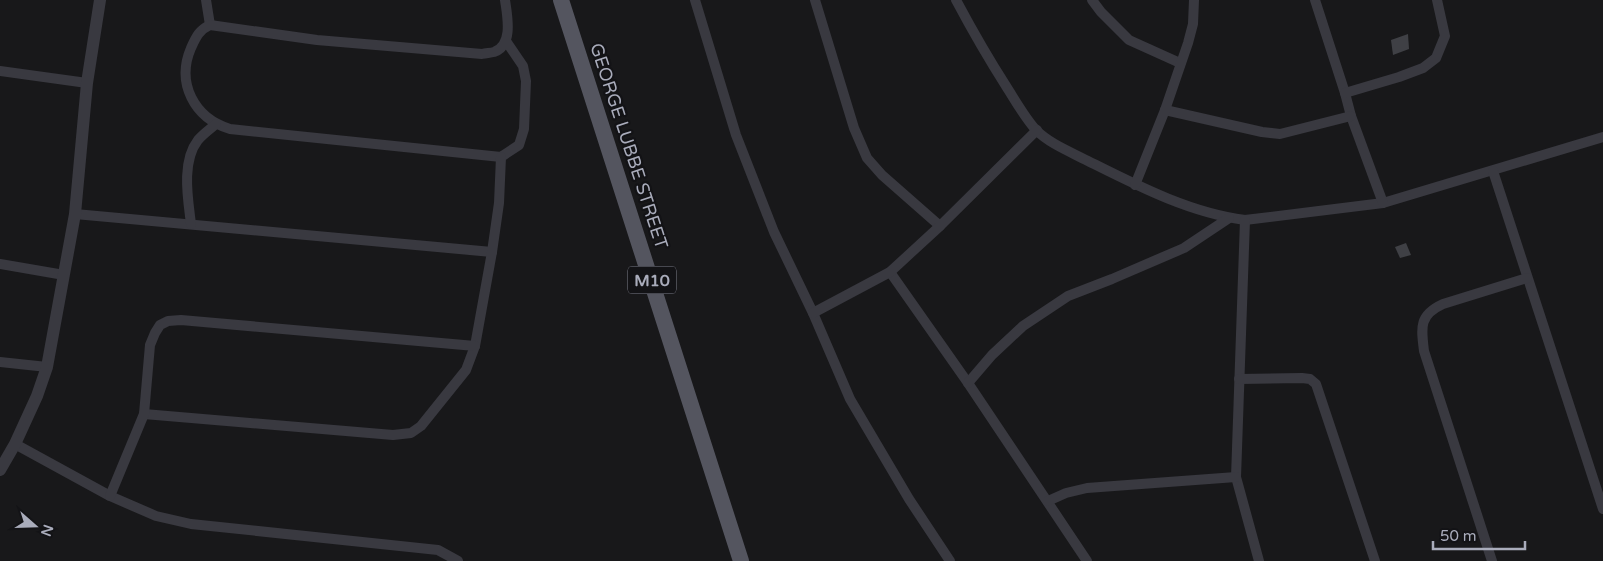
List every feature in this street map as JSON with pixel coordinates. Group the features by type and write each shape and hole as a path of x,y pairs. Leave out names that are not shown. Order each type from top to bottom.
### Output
{"main road":[{"name":"GEORGE LUBBE STREET","path":"561,0 742,561"}],"street":[{"path":"0,470 15,444 37,396 47,367 75,214 87,82 100,0"},
{"path":"206,0 210,25"},
{"path":"506,0 508,27 506,41 496,52 482,54 317,40 210,25 202,29 192,44 186,68 186,83 191,98 200,110 216,124 248,131 502,157 519,145 524,129 526,81 523,66 506,41"},
{"path":"695,0 736,135 774,232 813,313 850,398 909,499 950,561"},
{"path":"815,0 854,128 867,158 882,175 940,226"},
{"path":"956,0 975,36 1014,99 1036,130 1061,147 1135,185 1183,204 1228,218 1245,220 1383,203 1603,137"},
{"path":"1092,0 1101,12 1129,40 1180,63"},
{"path":"1135,185 1166,110 1188,43 1193,24 1194,0"},
{"path":"1316,0 1346,93 1351,116 1383,203"},
{"path":"1346,93 1399,78 1423,68 1436,58 1445,36 1436,0"},
{"path":"0,71 87,82"},
{"path":"1166,110 1280,134 1351,116"},
{"path":"191,224 187,198 190,156 198,141 216,124"},
{"path":"813,313 890,272 940,226 1036,130"},
{"path":"144,414 393,435 411,433 421,426 466,370 475,346 499,203 502,157"},
{"path":"1493,171 1603,508"},
{"path":"75,214 492,252"},
{"path":"968,382 992,355 1023,326 1068,296 1112,280 1184,248 1228,218"},
{"path":"1245,220 1236,477 1259,561"},
{"path":"0,264 64,275"},
{"path":"890,272 968,382 1087,561"},
{"path":"1492,561 1424,351 1422,333 1426,315 1432,309 1527,278"},
{"path":"110,496 144,414 150,345 160,325 168,321 181,320 475,346"},
{"path":"0,362 47,367"},
{"path":"1239,379 1302,378 1316,384 1375,561"},
{"path":"15,444 110,496 156,516 191,524 438,550 458,561"},
{"path":"1048,501 1066,493 1087,488 1236,477"}],"building":[{"path":"1408,34 1409,49 1393,55 1391,40"},
{"path":"1406,243 1411,255 1400,258 1395,247"}]}
